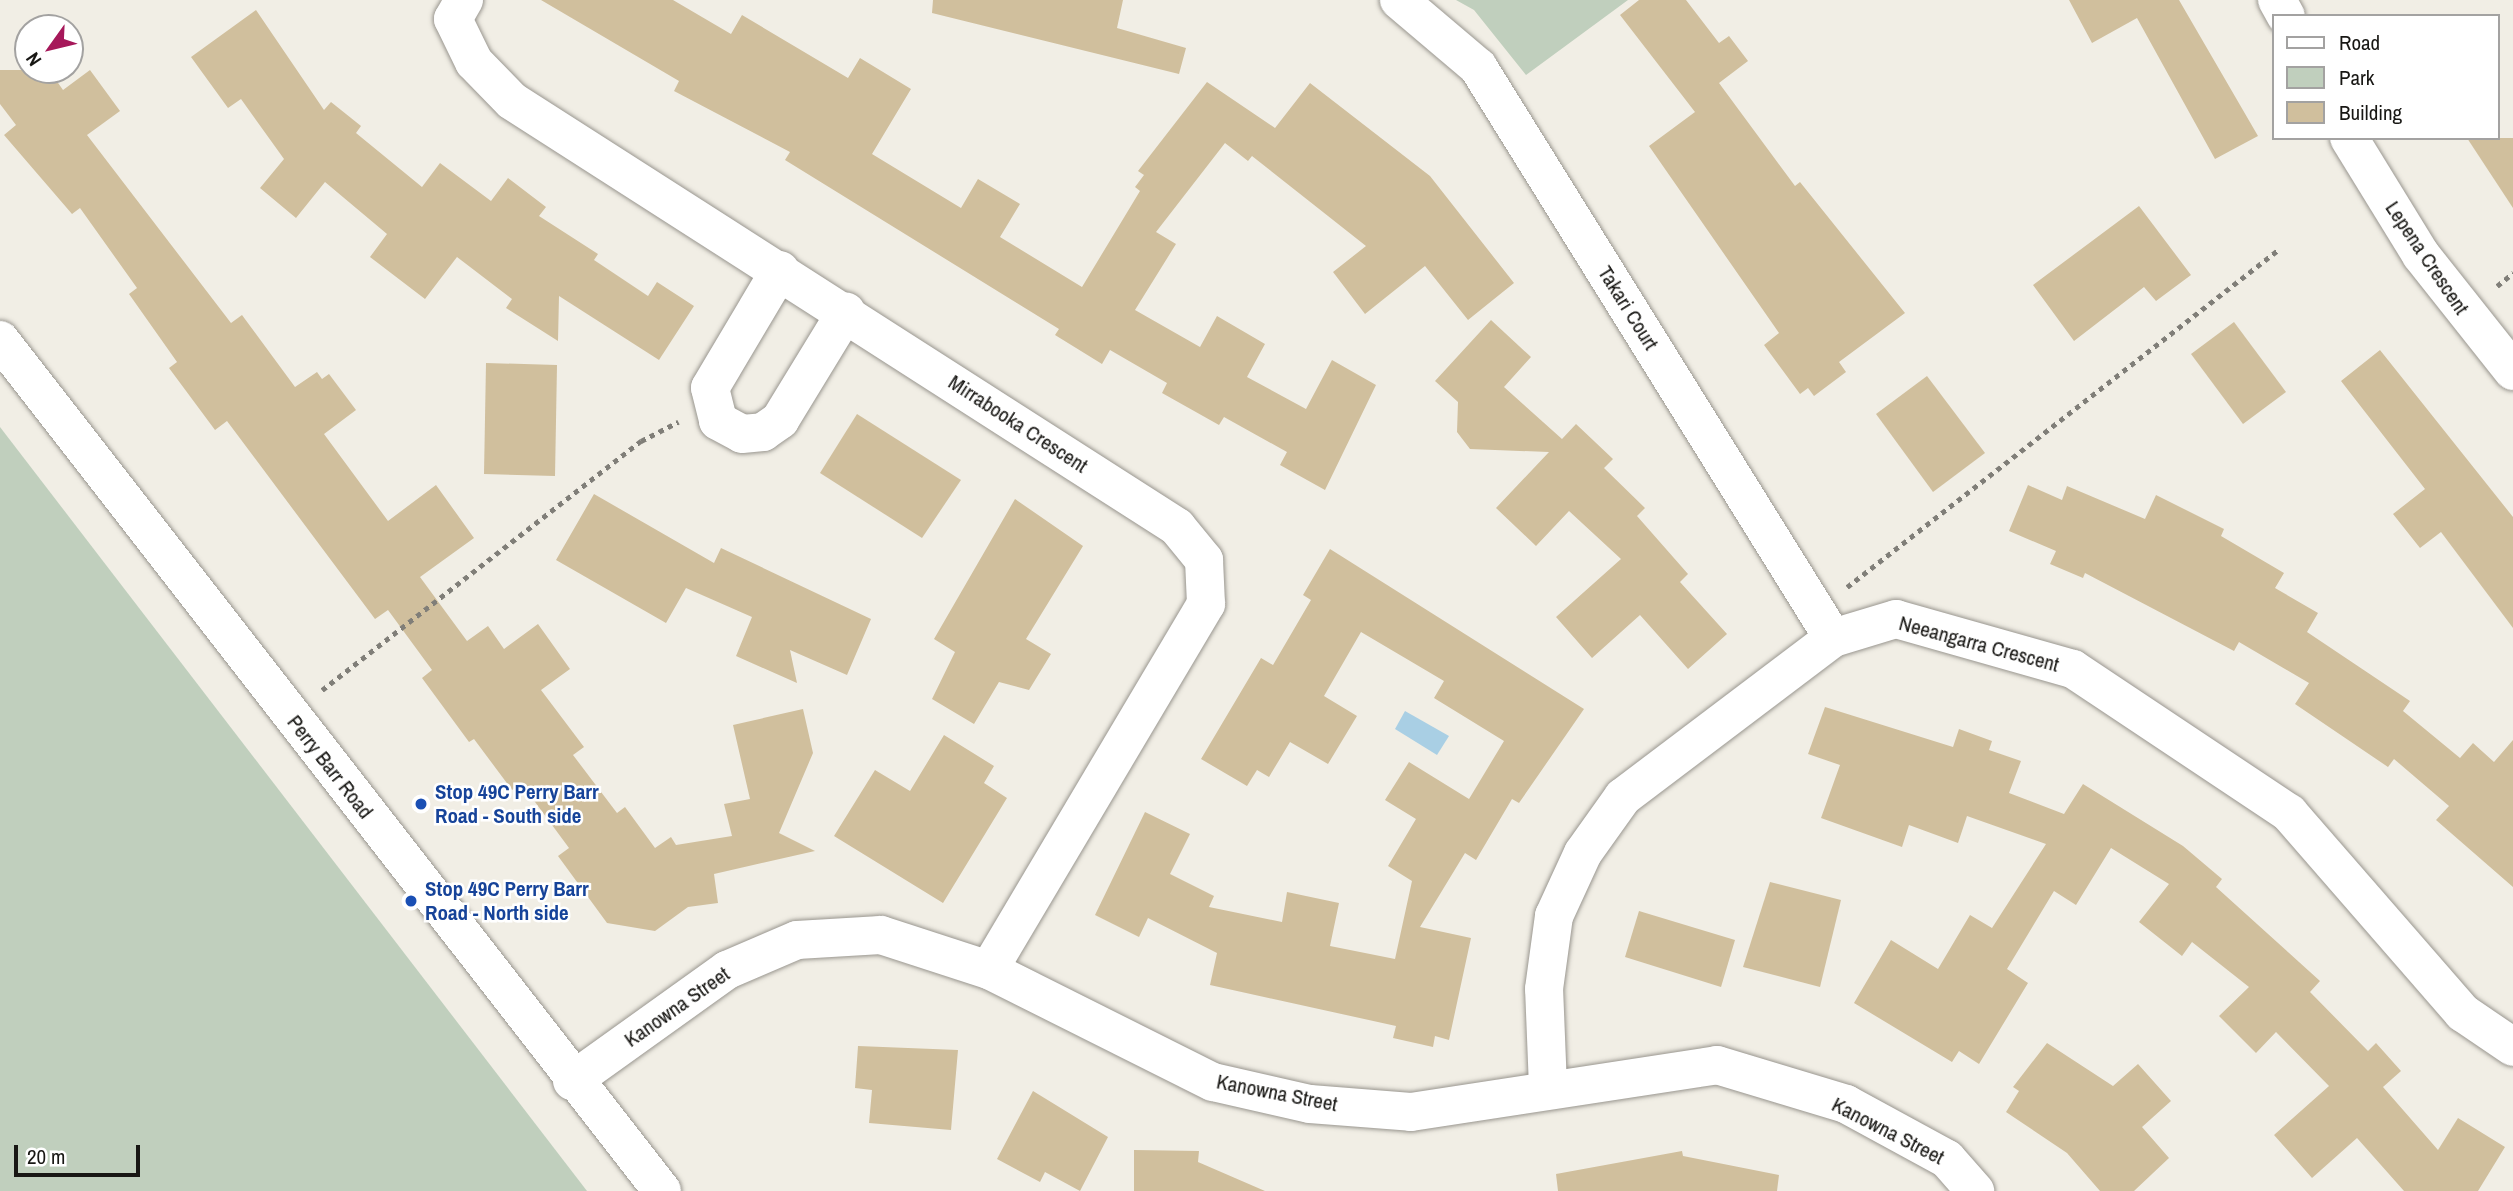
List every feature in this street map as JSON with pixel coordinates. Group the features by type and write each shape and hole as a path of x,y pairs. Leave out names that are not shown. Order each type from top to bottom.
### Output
{"street":[{"name":"Takari Court","path":"1399,0 1478,67 1824,624"},
{"name":"Mirrabooka Crescent","path":"458,10 474,62 512,101 846,312 1177,527 1204,560 1206,604 989,970"},
{"name":"Lepena Crescent","path":"2351,140 2421,255 2513,371"},
{"path":"780,270 710,388 710,405 719,421 742,434 763,432 780,420 846,312"},
{"name":"Perry Barr Road","path":"0,341 572,1081 662,1191"},
{"name":"Neeangarra Crescent","path":"1548,1087 1544,989 1554,916 1583,853 1623,797 1824,624 1896,619 2073,669 2289,813 2463,1013 2513,1047"},
{"name":"Kanowna Street","path":"572,1081 727,970 797,940 881,936 989,970 1213,1082 1310,1104 1411,1112 1548,1087 1717,1065 1846,1104 1947,1158 1975,1191"}],"path":[{"path":"1824,624 2278,250"},
{"path":"289,715 641,441 710,405"}],"green space":[{"path":"1456,0 1628,0 1526,75 1474,10"},
{"path":"0,427 587,1191 0,1191"}],"water":[{"path":"1405,711 1449,736 1437,755 1395,729"}],"building":[{"path":"541,0 673,0 731,34 742,15 848,78 860,58 911,89 872,154 961,208 978,179 1020,204 1000,237 1082,287 1140,191 1135,187 1144,175 1138,171 1207,82 1275,128 1310,83 1430,176 1514,283 1468,320 1425,266 1365,314 1333,272 1366,246 1252,156 1248,161 1225,143 1156,232 1176,244 1135,310 1200,347 1217,316 1265,344 1247,377 1306,409 1332,360 1376,385 1325,490 1280,465 1287,452 1224,417 1219,425 1162,393 1167,383 1110,350 1102,364 1055,335 1059,329 785,160 790,152 674,91 679,81"},
{"path":"933,0 1123,0 1117,28 1186,48 1179,74 932,13"},
{"path":"1639,0 1686,0 1719,43 1729,36 1748,61 1719,83 1795,186 1800,182 1905,313 1839,362 1846,372 1814,396 1808,388 1800,394 1764,345 1779,333 1649,146 1695,112 1620,15"},
{"path":"2069,0 2179,0 2258,136 2215,159 2137,18 2092,43"},
{"path":"256,10 324,110 331,102 361,126 356,133 422,187 440,163 491,201 508,178 546,207 539,216 598,254 594,260 648,296 657,282 694,306 659,360 559,296 558,341 506,308 512,299 457,257 425,299 370,257 387,234 325,182 296,218 260,188 284,159 241,99 228,108 191,57"},
{"path":"0,70 14,70 14,84 59,84 63,90 71,84 84,84 84,74 90,70 120,111 87,135 231,323 242,315 295,387 317,372 322,379 329,374 356,410 324,434 388,521 436,485 474,538 420,577 467,641 488,626 504,649 538,624 570,669 541,690 584,747 573,755 617,813 625,807 655,848 671,837 676,845 732,836 724,804 750,799 733,725 803,709 813,753 779,833 815,851 714,874 718,903 688,907 655,931 607,923 558,856 569,848 521,783 512,790 474,739 469,742 422,678 432,670 388,610 375,619 227,421 215,430 169,368 177,362 129,294 137,288 80,208 72,214 4,135 16,125 0,104"},
{"path":"2513,138 2513,208 2468,140"},
{"path":"2139,206 2191,275 2156,301 2144,287 2074,341 2033,285"},
{"path":"1491,320 1531,357 1504,387 1562,439 1576,424 1613,459 1604,468 1645,508 1637,516 1688,574 1680,582 1727,634 1688,669 1640,615 1592,658 1556,617 1621,559 1569,511 1536,546 1496,508 1549,452 1470,449 1457,432 1458,402 1435,381"},
{"path":"2234,322 2286,392 2243,424 2191,354"},
{"path":"2380,350 2513,517 2513,628 2441,532 2420,548 2393,514 2425,489 2341,381"},
{"path":"486,363 557,365 555,476 484,474"},
{"path":"1927,376 1985,453 1933,492 1876,414"},
{"path":"857,414 961,480 922,538 820,473"},
{"path":"2028,485 2062,500 2067,486 2145,519 2156,495 2224,529 2221,536 2284,573 2275,588 2318,613 2307,632 2410,701 2403,711 2460,758 2473,743 2494,762 2513,740 2513,887 2436,820 2449,806 2394,759 2388,767 2295,704 2309,683 2239,642 2234,651 2085,573 2083,578 2050,564 2056,551 2009,531"},
{"path":"594,494 714,563 721,548 871,619 847,675 790,650 797,683 736,656 752,617 686,588 666,623 556,560"},
{"path":"1015,499 1083,546 1026,639 1051,654 1029,690 999,682 974,724 932,699 955,652 934,639"},
{"path":"1330,549 1584,709 1519,803 1512,799 1476,860 1465,853 1420,927 1471,938 1449,1040 1435,1036 1433,1047 1393,1038 1396,1026 1210,985 1217,953 1148,918 1139,937 1095,915 1145,812 1190,834 1170,874 1214,896 1209,907 1282,922 1287,892 1339,903 1330,946 1395,959 1412,881 1388,866 1416,819 1385,800 1409,762 1469,799 1504,741 1434,698 1444,681 1361,632 1324,696 1357,716 1328,764 1290,742 1269,777 1257,770 1247,786 1201,759 1261,658 1273,665 1311,600 1303,595"},
{"path":"1825,707 1953,747 1959,729 1992,741 1989,750 2021,761 2009,793 2064,814 2083,784 2183,846 2222,879 2216,887 2320,981 2310,992 2368,1051 2376,1043 2401,1071 2383,1087 2438,1150 2458,1118 2505,1147 2478,1191 2404,1191 2357,1138 2312,1178 2274,1135 2329,1086 2276,1032 2256,1053 2219,1016 2249,987 2192,942 2182,956 2139,922 2169,884 2111,848 2076,905 2054,891 2007,969 2028,983 1979,1064 1959,1051 1952,1062 1854,1003 1891,940 1938,969 1970,915 1992,928 2046,844 1967,816 1958,843 1909,825 1902,847 1821,818 1840,765 1808,754"},
{"path":"944,735 994,766 984,783 1007,798 943,903 834,836 875,770 910,791"},
{"path":"1770,882 1841,900 1820,987 1743,967"},
{"path":"1639,911 1735,940 1721,987 1625,957"},
{"path":"2047,1043 2113,1086 2138,1064 2171,1101 2142,1127 2169,1158 2134,1191 2100,1191 2067,1153 2006,1112 2019,1091 2013,1087"},
{"path":"858,1046 958,1050 951,1130 869,1123 872,1090 855,1088"},
{"path":"1033,1091 1108,1137 1080,1191 1045,1172 1040,1182 997,1159"},
{"path":"1134,1150 1199,1151 1198,1162 1265,1191 1134,1191"},
{"path":"1682,1151 1683,1156 1779,1175 1777,1191 1558,1191 1556,1174"}],"place":[{"name":"Stop 49C Perry Barr Road - South side","path":"421,804"},
{"name":"Stop 49C Perry Barr Road - North side","path":"411,901"}]}
